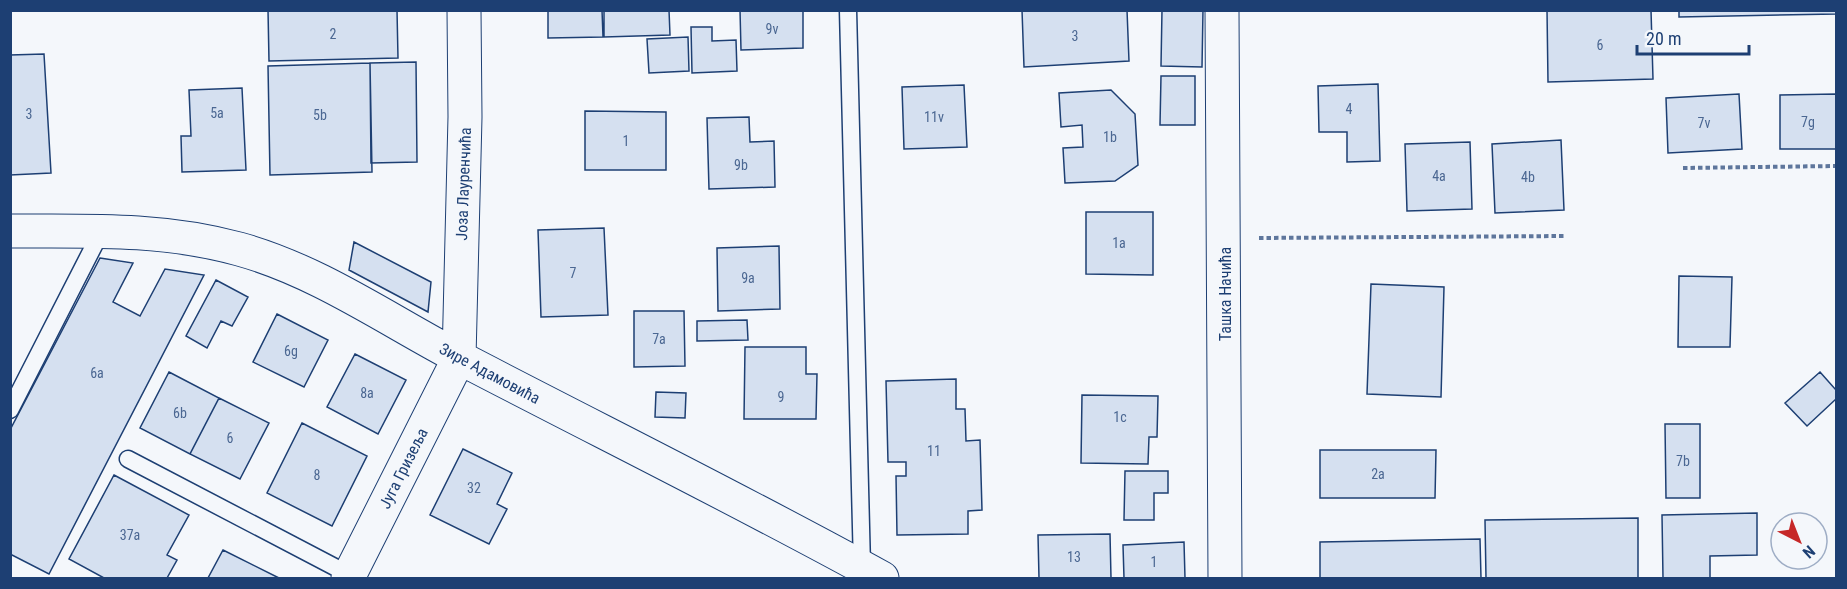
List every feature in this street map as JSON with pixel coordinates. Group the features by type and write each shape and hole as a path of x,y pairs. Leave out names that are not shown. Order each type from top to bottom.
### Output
{"street":[{"name":"Јоза Лауренчића","path":"459,357 465,117 464,10"},
{"name":"Ташка Начића","path":"1222,10 1225,579"},
{"name":"Зире Адамовића","path":"10,231 102,230 190,238 251,253 311,276 459,357 872,573"},
{"name":"Југа Гризеља","path":"349,577 459,357"}],"lane":[{"name":"Зире Адамовића","path":"848,10 872,573"},
{"path":"10,410 102,230"},
{"path":"128,459 349,577"}],"path":[{"path":"1683,168 1836,166"},
{"path":"1224,239 1565,236"}],"building":[{"path":"268,10 397,10 398,58 269,61"},
{"path":"548,10 602,10 603,37 548,38"},
{"path":"604,10 669,10 670,35 604,37"},
{"path":"740,10 803,10 803,48 741,50"},
{"path":"1022,10 1127,10 1129,61 1024,67"},
{"path":"1162,10 1203,10 1202,67 1161,66"},
{"path":"1547,10 1651,10 1653,79 1548,82"},
{"path":"1679,10 1836,10 1836,14 1679,17"},
{"path":"691,27 712,27 712,41 736,40 737,71 692,73"},
{"path":"688,37 689,71 649,73 647,39"},
{"path":"44,54 51,173 10,175 10,55"},
{"path":"416,62 417,162 371,163 370,63"},
{"path":"370,63 372,172 270,175 268,66"},
{"path":"1161,76 1195,76 1195,125 1160,125"},
{"path":"1378,84 1380,161 1347,162 1347,132 1319,132 1318,86"},
{"path":"964,85 967,147 904,149 902,87"},
{"path":"242,88 246,170 182,172 181,136 191,136 189,90"},
{"path":"1111,90 1135,114 1138,165 1115,181 1065,183 1063,148 1083,147 1082,125 1061,127 1059,93"},
{"path":"1739,94 1742,149 1668,153 1666,98"},
{"path":"1836,94 1836,149 1780,149 1780,95"},
{"path":"585,111 666,112 666,170 585,170"},
{"path":"749,117 750,142 774,141 775,187 709,189 707,118"},
{"path":"1561,140 1564,210 1495,213 1492,144"},
{"path":"1470,142 1472,209 1407,211 1405,144"},
{"path":"1086,212 1153,212 1153,275 1086,274"},
{"path":"604,228 608,315 541,317 538,230"},
{"path":"354,242 431,282 428,312 349,270"},
{"path":"779,246 780,309 718,311 717,248"},
{"path":"100,258 133,263 113,302 140,316 165,269 204,275 49,574 10,554 10,430"},
{"path":"1679,276 1732,277 1730,347 1678,347"},
{"path":"216,280 248,297 232,326 221,321 207,348 186,336"},
{"path":"1371,284 1444,287 1441,397 1367,394"},
{"path":"634,311 684,311 685,366 634,367"},
{"path":"277,314 328,340 304,387 253,362"},
{"path":"747,320 748,340 697,341 697,321"},
{"path":"745,347 806,347 806,374 817,374 816,419 744,419"},
{"path":"355,354 406,380 378,434 327,407"},
{"path":"169,372 219,398 190,454 140,428"},
{"path":"1820,372 1836,390 1836,399 1807,426 1785,403"},
{"path":"956,379 956,409 965,409 966,441 980,440 982,510 968,511 968,534 897,535 896,476 906,476 906,462 888,462 886,381"},
{"path":"656,392 686,393 685,418 655,417"},
{"path":"1082,395 1158,396 1157,437 1149,437 1148,464 1081,463"},
{"path":"219,398 269,423 240,479 190,454"},
{"path":"302,423 367,456 332,526 267,493"},
{"path":"1665,424 1700,424 1700,498 1666,498"},
{"path":"463,449 512,473 497,504 507,509 489,544 430,515"},
{"path":"1320,450 1436,450 1435,498 1320,498"},
{"path":"1125,471 1168,471 1168,493 1154,493 1154,520 1124,520"},
{"path":"114,475 189,515 167,555 177,560 167,578 104,578 69,559"},
{"path":"1757,513 1757,555 1710,556 1710,578 1663,578 1662,515"},
{"path":"1638,518 1638,578 1486,578 1485,520"},
{"path":"1110,534 1111,578 1039,578 1038,535"},
{"path":"1480,539 1481,578 1320,578 1320,542"},
{"path":"1184,542 1185,578 1124,578 1123,545"},
{"path":"223,550 279,578 208,578"}]}
